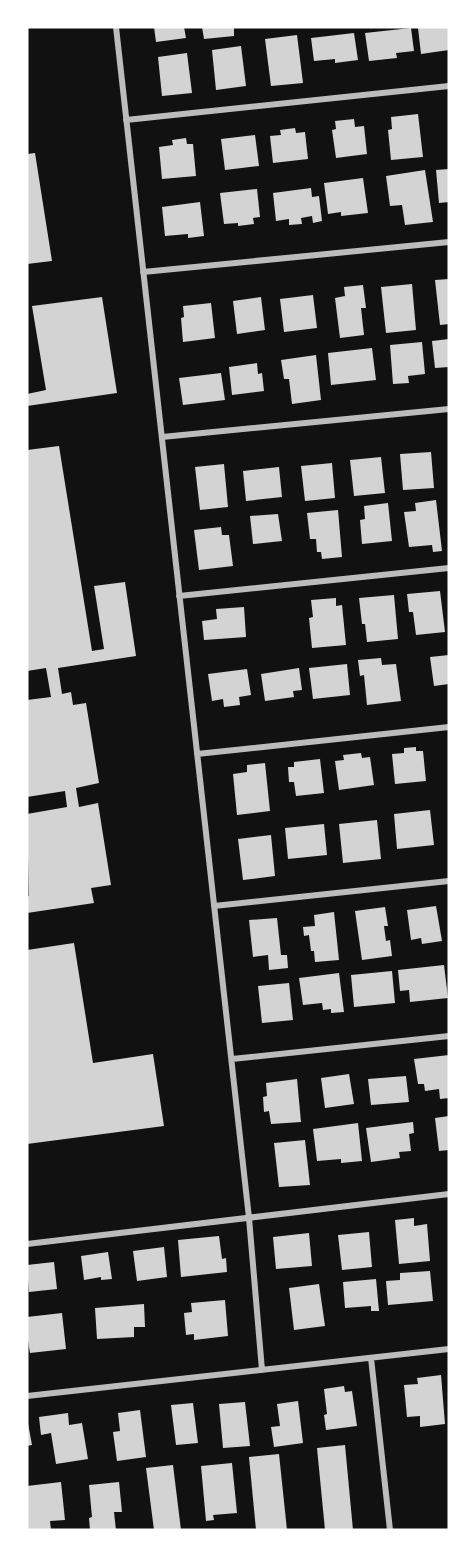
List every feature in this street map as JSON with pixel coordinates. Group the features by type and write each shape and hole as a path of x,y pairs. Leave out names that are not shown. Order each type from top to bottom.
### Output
{"street":[{"path":"116,27 249,1218 262,1370"},
{"path":"126,120 449,86"},
{"path":"143,272 449,242"},
{"path":"162,437 449,409"},
{"path":"179,596 449,568"},
{"path":"197,754 449,727"},
{"path":"214,906 449,881"},
{"path":"231,1059 449,1036"},
{"path":"27,1244 449,1194"},
{"path":"27,1396 449,1349"},
{"path":"371,1358 390,1530"}],"building":[{"path":"154,27 184,27 186,38 156,42"},
{"path":"202,27 234,27 234,36 204,39"},
{"path":"449,27 449,50 421,54 418,28"},
{"path":"411,28 414,51 396,53 397,58 369,61 365,33"},
{"path":"354,33 358,60 335,63 335,59 314,61 311,38"},
{"path":"297,35 303,83 271,86 265,39"},
{"path":"241,46 246,86 216,90 212,50"},
{"path":"187,53 192,93 162,96 158,57"},
{"path":"418,114 423,157 391,160 388,130 392,129 391,117"},
{"path":"354,119 355,127 364,126 367,154 336,158 332,130 336,129 335,121"},
{"path":"295,128 296,133 305,132 308,159 273,163 270,136 281,135 280,130"},
{"path":"255,135 259,166 225,170 221,139"},
{"path":"186,138 187,144 193,144 196,176 162,179 159,147 173,145 172,140"},
{"path":"35,153 52,261 27,264 27,154"},
{"path":"449,169 449,202 439,203 436,170"},
{"path":"425,170 433,222 405,225 402,205 390,206 386,176"},
{"path":"363,178 368,213 341,216 341,212 328,214 324,183"},
{"path":"311,188 312,197 319,196 322,221 313,223 312,216 301,218 302,224 289,225 289,219 276,221 273,193"},
{"path":"257,189 260,217 253,218 254,224 238,226 238,223 224,224 220,193"},
{"path":"200,202 204,236 188,238 188,234 165,236 162,207"},
{"path":"449,279 449,324 440,325 435,280"},
{"path":"412,284 416,330 386,333 381,287"},
{"path":"363,285 366,308 361,308 364,335 340,338 335,298 345,296 344,287"},
{"path":"313,295 317,328 284,332 280,299"},
{"path":"102,297 117,393 27,406 27,394 46,390 32,306"},
{"path":"261,297 265,330 237,334 233,301"},
{"path":"211,303 215,338 183,342 181,318 184,317 183,306"},
{"path":"449,339 449,367 435,368 432,341"},
{"path":"422,342 425,374 408,376 409,383 393,384 390,345"},
{"path":"372,348 376,380 331,385 328,353"},
{"path":"316,355 321,400 292,404 289,379 284,379 281,360"},
{"path":"257,363 258,374 262,373 264,391 232,395 229,367"},
{"path":"221,373 225,400 183,405 179,378"},
{"path":"59,446 92,651 104,649 94,586 125,582 136,656 58,668 62,694 71,692 73,705 86,703 99,783 76,788 79,807 98,803 111,885 91,888 94,903 27,913 27,897 29,896 27,814 67,807 65,791 27,797 27,700 51,697 46,668 27,671 27,450"},
{"path":"431,452 434,488 403,490 400,454"},
{"path":"381,457 385,493 354,496 350,460"},
{"path":"332,463 335,498 305,501 301,466"},
{"path":"224,464 228,507 200,510 195,467"},
{"path":"279,467 282,497 246,501 243,471"},
{"path":"436,500 442,551 433,552 432,545 409,547 404,512 416,511 415,503"},
{"path":"388,503 392,541 362,544 360,520 365,519 364,506"},
{"path":"338,510 342,557 322,559 321,552 317,552 316,539 310,539 307,513"},
{"path":"278,514 282,541 253,544 250,516"},
{"path":"221,527 222,535 229,535 233,566 199,570 194,530"},
{"path":"440,591 445,632 416,635 413,612 409,612 407,594"},
{"path":"394,595 398,639 367,642 359,598"},
{"path":"336,598 336,606 342,605 346,645 312,648 309,618 313,617 311,600"},
{"path":"244,607 246,637 204,640 202,621 217,619 216,609"},
{"path":"449,655 449,684 434,686 430,657"},
{"path":"381,658 382,665 396,664 401,701 367,705 364,675 360,676 358,660"},
{"path":"347,664 350,695 313,699 309,668"},
{"path":"299,668 302,690 293,691 294,697 265,701 261,674"},
{"path":"247,669 251,695 239,697 240,705 224,707 223,699 212,701 208,674"},
{"path":"416,747 416,751 423,751 426,781 395,784 392,754 404,753 404,748"},
{"path":"361,753 362,758 370,757 374,785 339,790 335,761 344,760 343,755"},
{"path":"320,759 324,793 296,796 294,782 289,782 288,767 294,767 294,762"},
{"path":"265,763 270,811 237,815 233,774 247,772 247,765"},
{"path":"430,810 434,845 397,849 394,814"},
{"path":"377,820 381,859 343,863 339,824"},
{"path":"324,824 327,855 288,859 285,828"},
{"path":"271,835 275,876 243,880 238,839"},
{"path":"436,906 442,941 422,944 421,938 411,940 407,910"},
{"path":"385,907 388,926 384,926 386,941 390,940 392,956 362,960 355,911"},
{"path":"334,912 339,960 315,962 309,935 304,936 303,927 315,926 314,915"},
{"path":"277,918 281,955 287,955 288,968 269,970 268,955 253,957 249,920"},
{"path":"74,943 93,1063 153,1054 164,1126 27,1144 27,950"},
{"path":"444,965 448,998 410,1002 409,990 400,991 398,970"},
{"path":"392,971 395,1003 354,1007 351,975"},
{"path":"339,973 344,1012 331,1013 331,1009 323,1010 322,1003 303,1005 299,978"},
{"path":"289,983 293,1020 262,1023 258,986"},
{"path":"449,1055 449,1098 440,1099 439,1089 425,1091 424,1084 418,1084 414,1059"},
{"path":"349,1074 354,1104 325,1108 321,1078"},
{"path":"406,1076 409,1102 371,1105 368,1079"},
{"path":"297,1079 301,1122 271,1124 269,1111 264,1112 263,1097 267,1096 266,1083"},
{"path":"449,1116 449,1150 439,1151 435,1118"},
{"path":"413,1122 414,1133 409,1134 411,1151 399,1152 400,1158 371,1162 366,1128"},
{"path":"358,1123 362,1161 341,1163 341,1159 317,1161 313,1129"},
{"path":"305,1140 310,1185 279,1187 274,1143"},
{"path":"414,1218 414,1226 427,1224 430,1261 399,1264 395,1220"},
{"path":"369,1232 372,1267 342,1270 338,1235"},
{"path":"309,1233 312,1266 276,1269 273,1237"},
{"path":"219,1236 222,1259 226,1258 227,1272 181,1277 178,1240"},
{"path":"164,1247 167,1277 137,1281 133,1251"},
{"path":"108,1252 112,1279 101,1280 101,1277 84,1280 81,1256"},
{"path":"54,1262 57,1289 29,1292 27,1265"},
{"path":"430,1271 433,1301 388,1305 386,1281 400,1280 400,1273"},
{"path":"376,1279 379,1311 371,1311 371,1306 345,1308 343,1282"},
{"path":"319,1284 325,1326 294,1330 289,1288"},
{"path":"225,1300 228,1336 194,1340 194,1334 186,1335 184,1313 192,1312 191,1303"},
{"path":"144,1304 145,1327 134,1327 134,1337 97,1339 95,1308"},
{"path":"62,1313 66,1349 30,1353 27,1317"},
{"path":"441,1375 445,1424 420,1427 420,1416 407,1417 404,1385 418,1384 417,1378"},
{"path":"344,1386 345,1392 352,1391 357,1426 326,1430 324,1389"},
{"path":"298,1401 303,1443 274,1447 271,1427 280,1426 277,1404"},
{"path":"245,1402 250,1446 223,1448 219,1404"},
{"path":"193,1403 198,1443 176,1445 171,1405"},
{"path":"140,1410 146,1457 117,1461 113,1432 120,1431 118,1413"},
{"path":"68,1413 69,1425 82,1423 88,1459 56,1464 51,1433 41,1435 39,1417"},
{"path":"27,1418 32,1445 27,1446"},
{"path":"345,1445 353,1530 325,1530 317,1448"},
{"path":"279,1454 287,1530 256,1530 249,1457"},
{"path":"232,1463 237,1513 213,1515 214,1520 206,1521 201,1466"},
{"path":"173,1465 181,1530 154,1530 146,1468"},
{"path":"61,1482 65,1520 50,1521 51,1530 27,1530 27,1486"},
{"path":"119,1482 122,1512 114,1512 116,1530 90,1530 89,1518 92,1517 89,1485"}]}
